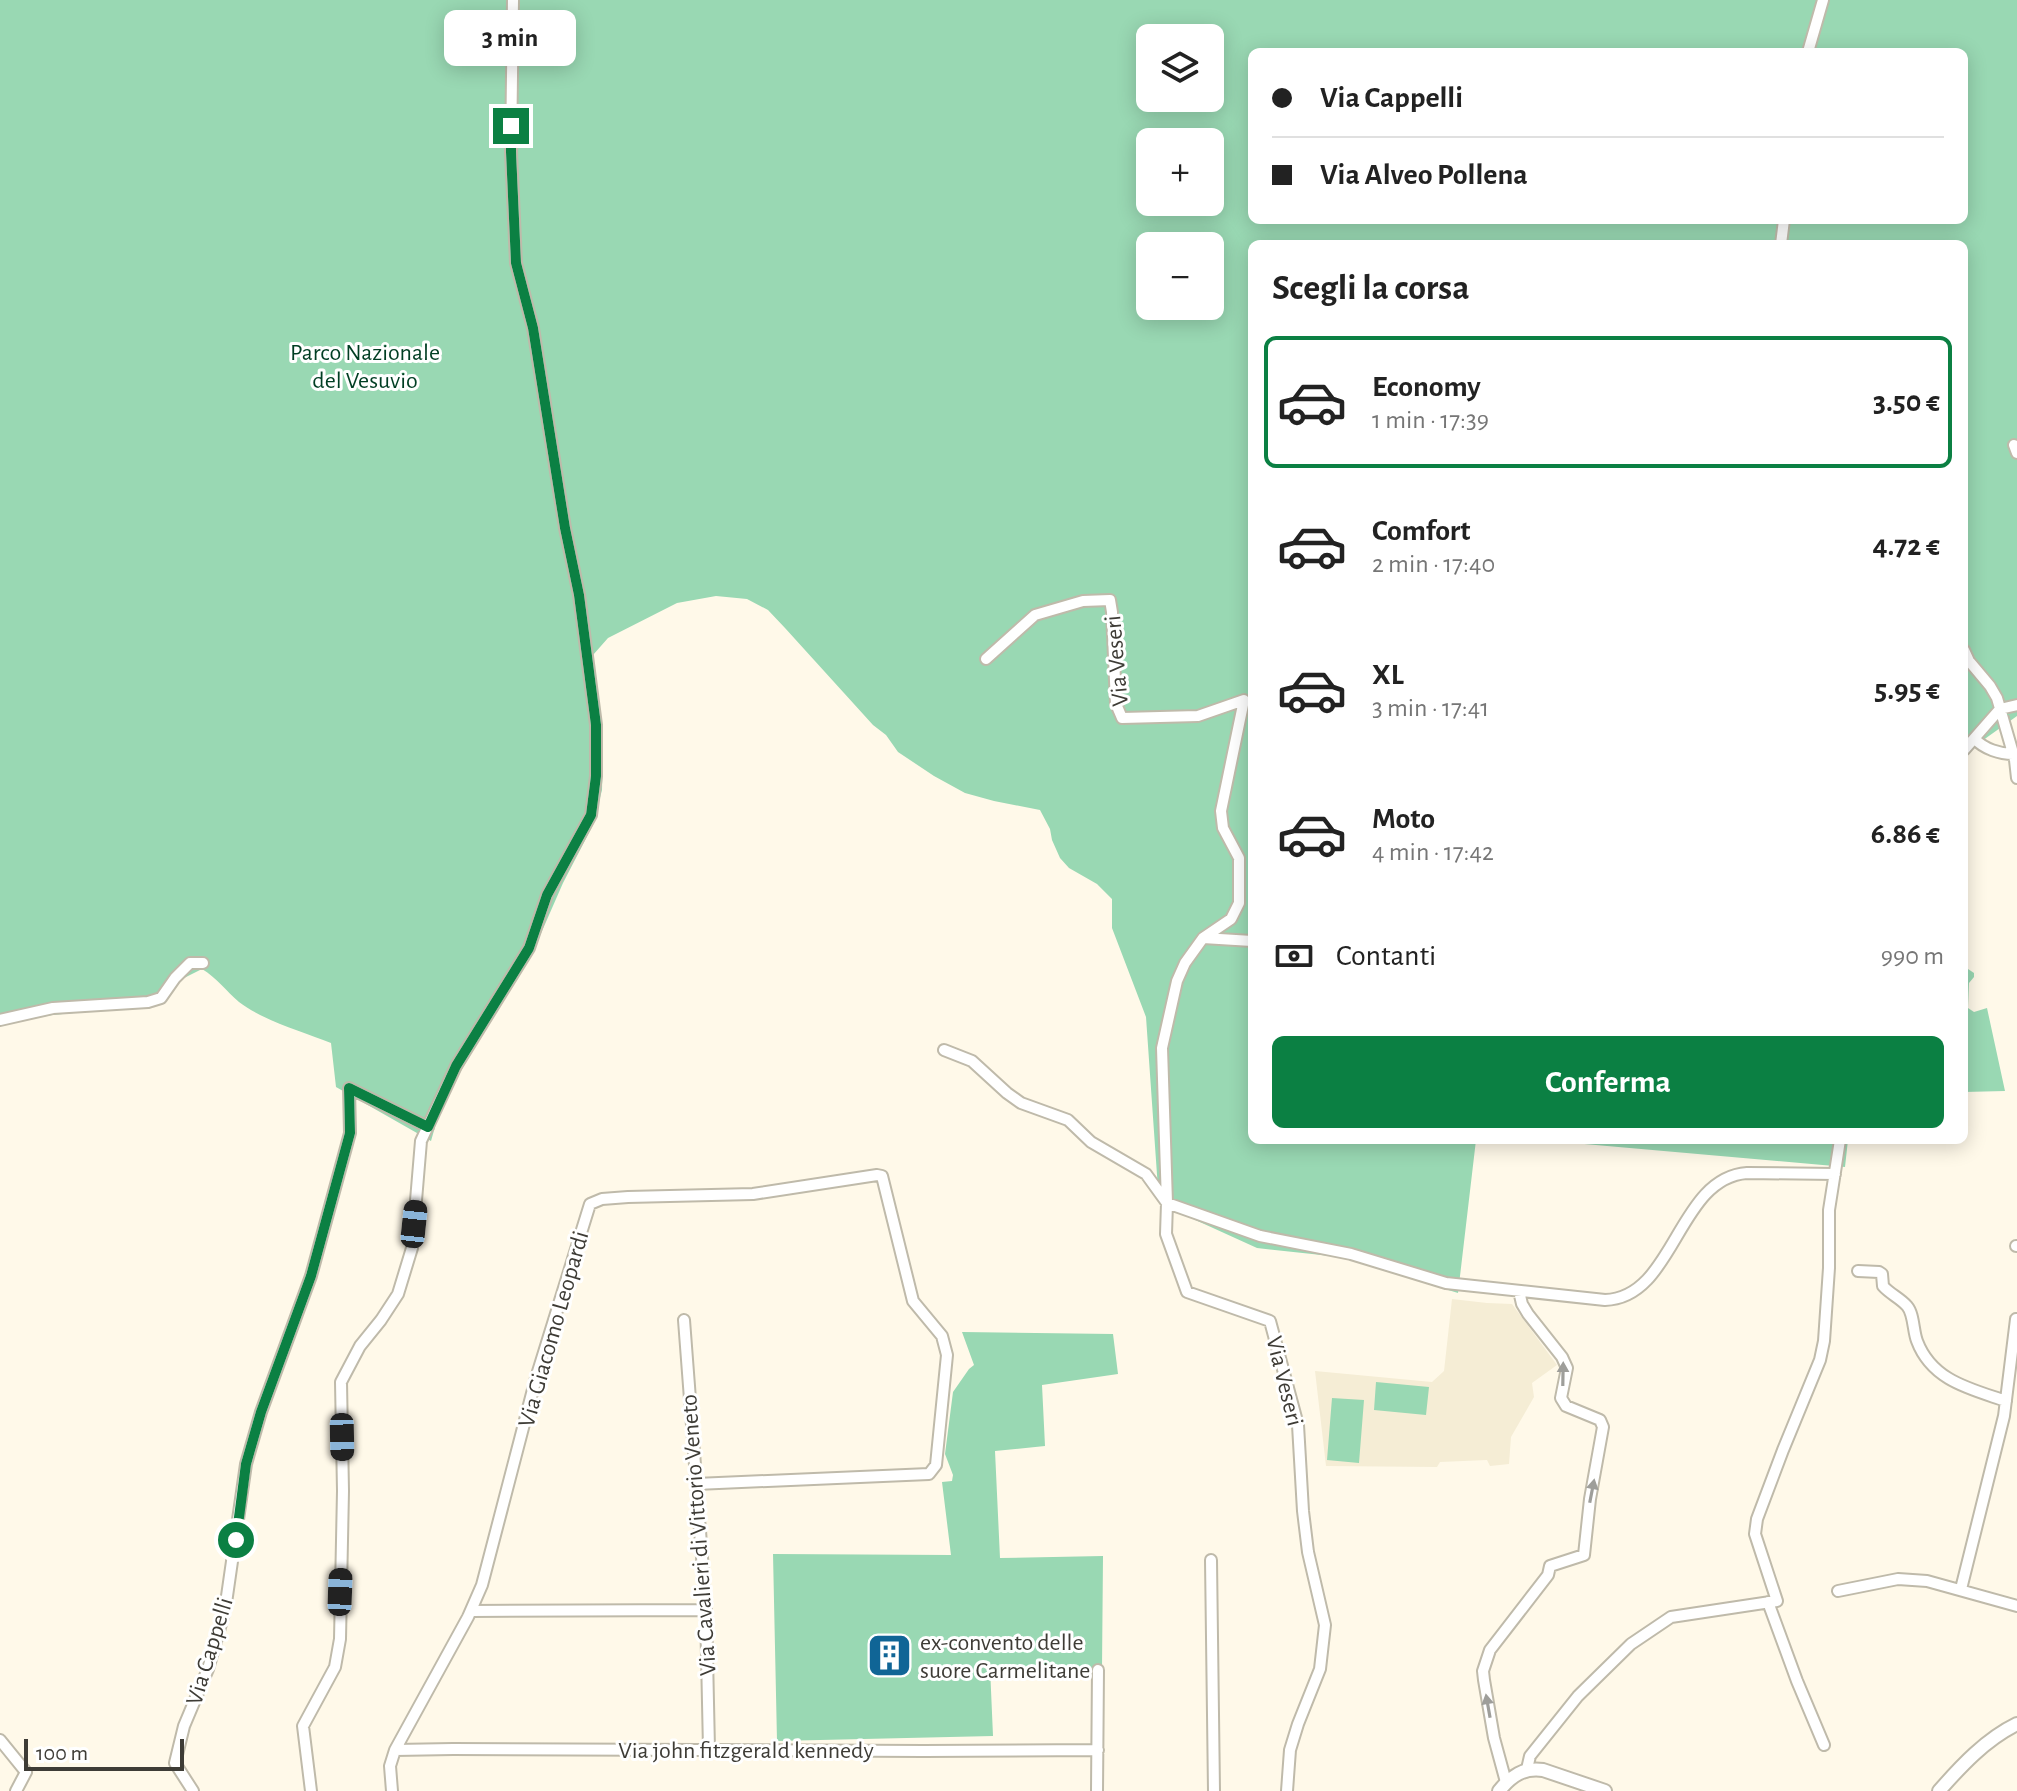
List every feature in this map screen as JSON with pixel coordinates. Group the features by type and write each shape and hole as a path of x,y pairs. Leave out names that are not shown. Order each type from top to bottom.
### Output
{"street":[{"path":"311,1791 303,1726 335,1667 340,1639 343,1491 341,1382 360,1346 398,1294 412,1248 421,1141 456,1066 529,948 547,895 591,815 596,776 596,725 579,595 565,528 533,328 516,263 511,152 513,0"},
{"path":"1809,48 1823,0"},
{"name":"Via Veseri","path":"986,659 1035,615 1083,601 1110,600 1116,704 1122,718 1198,716 1244,700 1221,811 1223,828 1239,858 1239,903 1231,919 1203,938 1185,963 1177,981 1162,1048 1166,1234 1187,1292 1270,1321 1298,1425 1308,1552 1325,1625 1325,1638 1320,1669 1290,1750 1287,1791"},
{"path":"1968,659 1997,698 2017,778"},
{"path":"1968,746 2000,709 2017,705"},
{"path":"1975,739 2003,754 2013,754"},
{"path":"1203,938 1248,941"},
{"path":"0,1020 53,1008 148,1002 161,998 190,963 203,963"},
{"path":"944,1050 972,1061 1021,1103 1068,1120 1091,1142 1146,1174 1167,1203 1260,1236 1351,1254 1446,1283 1605,1300 1628,1296 1648,1280 1697,1206 1720,1181 1734,1174 1747,1173 1835,1174"},
{"name":"Via Cappelli","path":"193,1791 175,1763 184,1726 208,1669 225,1610 246,1464 261,1412 311,1276 350,1133 349,1088 428,1127"},
{"path":"1824,1745 1797,1681 1755,1534 1757,1519 1820,1360 1828,1283 1829,1210 1839,1144"},
{"name":"Via Giacomo Leopardi","path":"392,1791 390,1766 395,1750 482,1585 536,1378 590,1204 602,1199 628,1197 753,1194 882,1176 913,1301 942,1336 947,1355 936,1465 929,1474 696,1484"},
{"path":"1858,1271 1882,1274 1883,1286 1910,1310 1919,1347 1941,1374 1952,1382 2006,1401"},
{"path":"1519,1291 1528,1314 1567,1368 1561,1398 1566,1406 1600,1420 1603,1427 1584,1555 1550,1566 1548,1575 1490,1650 1485,1661 1484,1680 1503,1787 1527,1769 1530,1756 1578,1696 1631,1644 1671,1617 1773,1602"},
{"path":"1961,1589 2004,1418 2016,1319"},
{"name":"Via Cavalieri di Vittorio Veneto","path":"684,1320 706,1610 709,1749"},
{"path":"1211,1560 1214,1791"},
{"path":"1838,1591 1898,1579 1927,1581 2017,1606"},
{"path":"471,1611 706,1610"},
{"path":"1097,1791 1098,1670"},
{"path":"1939,1791 1972,1756 2017,1724"},
{"path":"0,1740 26,1772 16,1791"},
{"name":"Via john fitzgerald kennedy","path":"395,1750 1098,1750"},
{"path":"1527,1769 1543,1770 1605,1791"}],"shaded area":[{"path":"1452,1299 1512,1304 1557,1365 1532,1383 1534,1397 1511,1437 1509,1464 1490,1466 1487,1460 1440,1462 1437,1467 1326,1466 1315,1371 1432,1382 1444,1371"}],"green space":[{"name":"Parco Nazionale del Vesuvio","path":"0,0 2017,0 2017,716 1968,752 1968,240 1248,240 1248,1144 1476,1144 1458,1293 1340,1257 1257,1248 1191,1218 1158,1189 1146,1017 1112,928 1112,899 1097,884 1069,868 1060,858 1040,810 965,793 898,752 886,735 873,725 768,610 747,599 716,596 677,603 608,638 593,655 603,748 602,790 593,825 535,947 452,1087 431,1141 336,1087 331,1043 248,1008 202,969 180,980 159,1002 52,1015 0,1025"},
{"path":"1968,969 1974,973 1969,983 1968,1008"},
{"path":"1968,1008 1974,1012 1987,1008 2005,1091 1968,1092"},
{"path":"1584,1144 1848,1144 1845,1167"},
{"path":"962,1332 1113,1334 1118,1374 1042,1385 1045,1446 995,1451 1000,1558 1103,1556 1102,1668 990,1667 993,1736 777,1741 773,1554 951,1555 942,1482 952,1481 953,1475 945,1454 953,1392 974,1365"},
{"path":"1376,1382 1429,1387 1426,1415 1374,1410"},
{"path":"1332,1398 1364,1400 1359,1463 1327,1460"}],"place":[{"name":"ex-convento delle suore Carmelitane","path":"889,1656"}],"route":[{"path":"236,1540 246,1464 261,1412 311,1276 350,1133 349,1088 428,1127 456,1066 529,948 547,895 591,815 596,776 596,725 579,595 565,528 549,419 533,328 516,263 511,126"}]}
